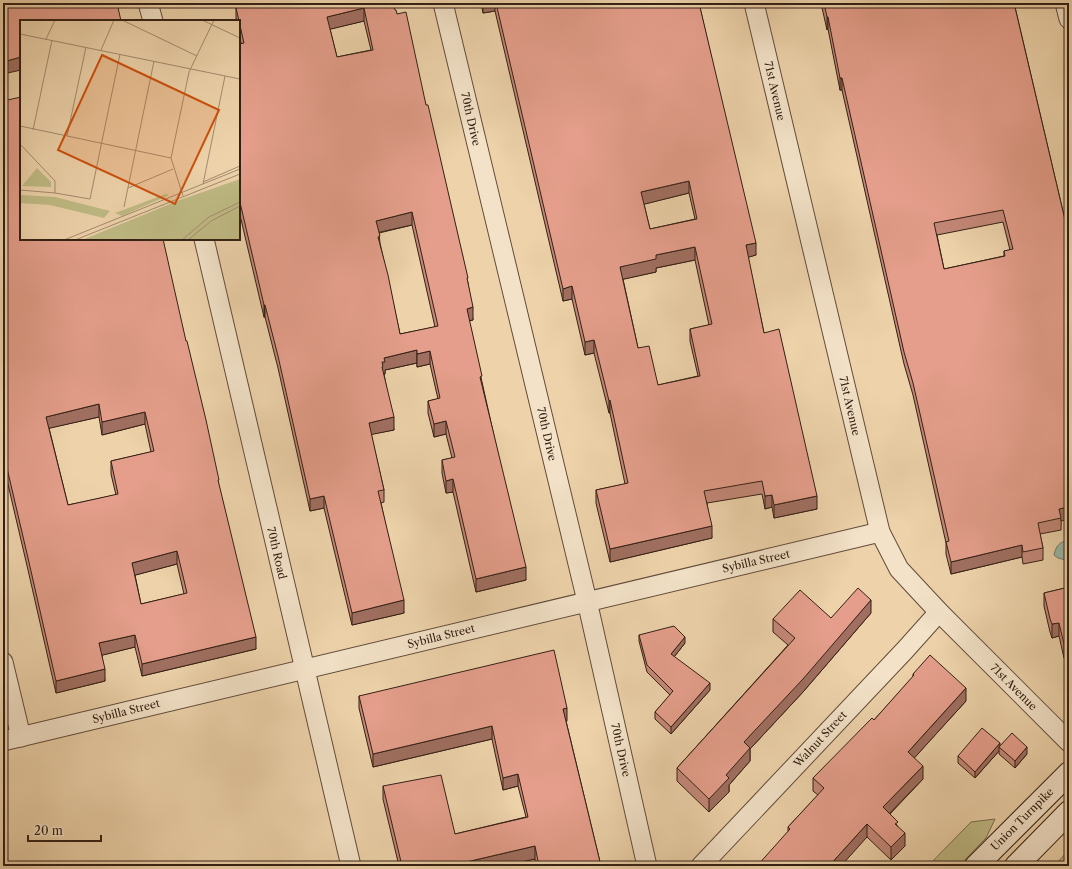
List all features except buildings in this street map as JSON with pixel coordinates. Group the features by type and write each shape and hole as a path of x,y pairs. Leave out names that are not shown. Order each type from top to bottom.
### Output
{"main road":[{"name":"Union Turnpike","path":"976,866 1069,773"},
{"path":"1016,866 1069,812"}],"street":[{"path":"148,3 153,20"},
{"name":"70th Drive","path":"444,3 587,601 647,866"},
{"name":"71st Avenue","path":"754,3 880,532 899,569 939,612 1069,742"},
{"path":"1065,3 1069,18"},
{"name":"70th Road","path":"204,240 351,866"},
{"name":"Sybilla Street","path":"3,741 880,532"},
{"name":"Walnut Street","path":"701,866 939,612"},
{"path":"3,662 21,737"}],"shaded area":[{"path":"1069,540 1069,561 1058,558 1054,555 1058,545"},
{"path":"995,819 986,838 959,866 928,866 971,822"},
{"path":"1069,850 1069,866 1054,866"}]}
